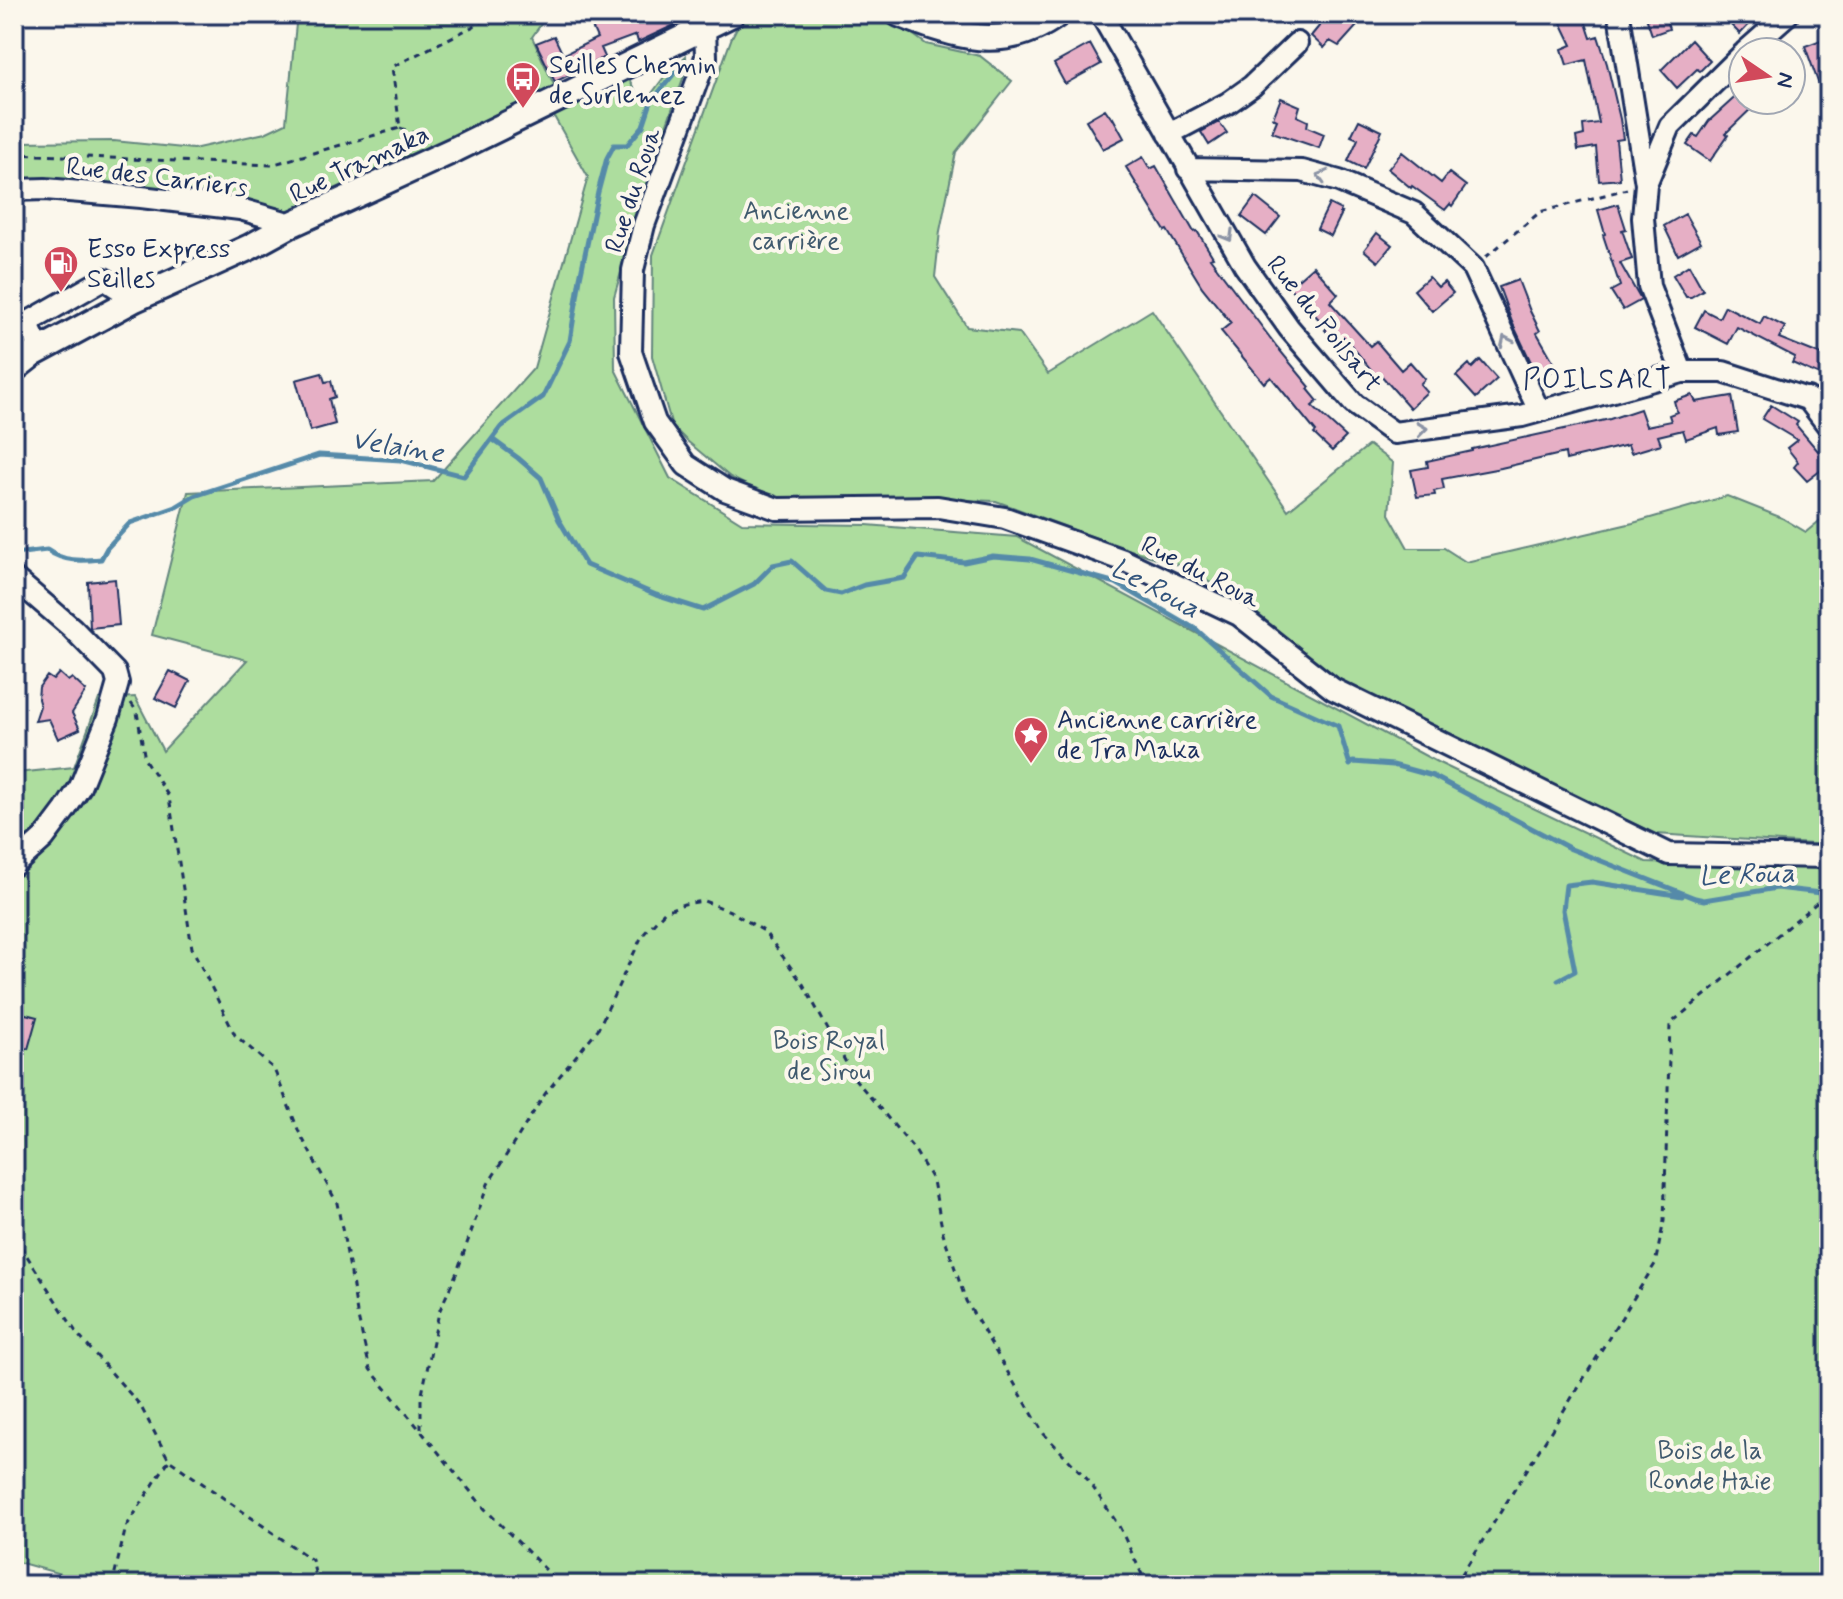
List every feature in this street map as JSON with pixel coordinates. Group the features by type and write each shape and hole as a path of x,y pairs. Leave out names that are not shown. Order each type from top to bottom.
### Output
{"main road":[{"name":"Rue Tramaka","path":"14,369 40,350 135,299 456,149 732,14"},
{"path":"899,14 961,36 986,38 1012,35 1045,24 1058,14"}],"street":[{"name":"Rue du Poilsart","path":"1101,14 1245,266 1289,328 1354,404 1394,433 1522,416 1682,372 1723,372 1829,406"},
{"path":"1619,14 1646,184 1643,218 1649,286 1682,372"},
{"path":"1763,36 1788,14"},
{"name":"Rue du Roua","path":"705,27 706,57 644,225 633,270 631,352 655,422 686,465 725,490 777,509 938,507 1005,518 1123,560 1239,615 1333,689 1669,854 1829,857"},
{"path":"1169,134 1240,95 1297,43"},
{"path":"1646,184 1670,126 1727,70"},
{"path":"1188,169 1302,171 1339,181 1414,213 1473,268 1539,411"},
{"name":"Rue des Carriers","path":"14,190 45,189 141,197 240,209 292,224"},
{"path":"1807,398 1829,427"},
{"path":"14,578 72,628 115,672 118,683 108,718 80,787 44,838 14,865"}],"path":[{"path":"14,154 271,165 400,128 392,67 498,14"},
{"path":"1473,268 1540,212 1646,184"},
{"path":"118,683 137,712 145,760 169,797 192,948 235,1035 274,1069 299,1132 337,1203 370,1369 485,1509 548,1572 557,1585"},
{"path":"1455,1585 1655,1264 1664,1221 1670,1024 1827,892"},
{"path":"421,1429 421,1399 439,1312 457,1272 488,1184 545,1094 598,1029 642,936 665,911 704,901 730,911 764,931 803,984 855,1079 914,1149 933,1181 943,1233 966,1301 1044,1434 1088,1480 1119,1526 1147,1585"},
{"path":"14,1236 78,1335 140,1405 169,1460 312,1560 318,1585"},
{"path":"112,1585 126,1527 169,1460"}],"green space":[{"name":"Bois Royal de Sirou","path":"297,14 548,14 532,37 560,98 623,67 636,93 647,100 667,73 686,56 686,70 648,177 614,297 615,369 670,478 742,523 867,525 1017,537 1437,762 1646,862 1829,868 1829,1585 63,1585 61,1574 14,1561 14,786 17,773 74,767 99,699 135,697 163,751 247,660 152,635 188,492 433,481 534,368 588,177 547,104 292,224 14,190 14,142 114,141 193,149 265,133 286,123"},
{"name":"Ancienne carrière","path":"744,14 885,14 926,44 980,56 1012,81 956,152 940,231 935,277 967,327 1019,333 1048,374 1152,310 1288,510 1369,445 1393,463 1389,514 1408,548 1444,548 1466,562 1633,523 1727,496 1782,518 1806,532 1829,513 1829,845 1656,834 1345,684 1239,599 1179,565 996,501 770,497 730,477 672,426 652,356 653,255 732,37"}],"building":[{"path":"643,14 698,14 638,42 636,35 601,48 605,57 555,82 536,43 554,36 563,55 597,38 592,27"},
{"path":"1329,14 1339,14 1357,26 1339,46 1330,41 1324,48 1311,36"},
{"path":"1557,14 1583,14 1591,38 1598,36 1620,119 1623,139 1616,140 1620,179 1599,181 1596,147 1578,150 1576,137 1584,135 1583,125 1599,123 1586,60 1567,65 1562,49 1572,45"},
{"path":"1645,14 1664,14 1669,29 1652,35"},
{"path":"1720,14 1759,14 1740,34"},
{"path":"1829,37 1829,107 1807,52 1807,45"},
{"path":"1691,40 1710,61 1677,88 1661,70"},
{"path":"1090,44 1101,64 1065,84 1054,64"},
{"path":"1281,98 1300,106 1297,116 1308,121 1307,127 1324,134 1319,148 1272,132 1277,120 1273,118"},
{"path":"1727,105 1727,116 1744,116 1726,133 1728,135 1710,161 1687,145 1694,135 1698,137 1709,121"},
{"path":"1105,109 1124,138 1103,149 1086,120"},
{"path":"1359,120 1382,131 1364,169 1348,161 1358,139 1351,136"},
{"path":"1219,122 1227,133 1209,145 1201,132"},
{"path":"1402,152 1441,183 1449,173 1466,186 1452,206 1450,204 1445,210 1388,169"},
{"path":"1143,157 1150,169 1156,166 1194,232 1197,231 1213,257 1210,258 1310,387 1308,389 1318,401 1312,406 1346,437 1332,451 1314,434 1316,432 1271,377 1264,383 1221,331 1231,323 1202,287 1126,167"},
{"path":"1255,197 1280,217 1266,235 1241,216"},
{"path":"1329,204 1342,213 1331,236 1317,229"},
{"path":"1618,204 1626,229 1622,230 1632,259 1620,263 1641,300 1623,310 1611,291 1620,286 1598,210"},
{"path":"1685,214 1701,242 1678,255 1664,226"},
{"path":"1377,233 1392,245 1378,262 1364,250"},
{"path":"1689,265 1703,290 1686,297 1673,275"},
{"path":"1313,266 1338,294 1330,302 1370,346 1376,341 1401,370 1410,362 1425,379 1420,384 1427,392 1410,408 1380,374 1377,377 1350,344 1343,350 1289,287"},
{"path":"1429,277 1438,287 1444,282 1453,293 1432,311 1414,290"},
{"path":"1518,280 1540,331 1537,333 1557,368 1539,379 1499,287"},
{"path":"1725,306 1760,324 1764,316 1785,327 1779,338 1829,358 1829,369 1824,377 1792,363 1795,357 1737,327 1728,344 1695,327 1704,310 1719,318"},
{"path":"1480,360 1497,379 1476,398 1456,376 1469,364 1472,368"},
{"path":"322,373 325,382 331,381 335,397 329,399 335,424 310,431 296,380"},
{"path":"1692,395 1696,402 1732,396 1738,432 1719,435 1718,428 1686,439 1683,430 1658,436 1661,444 1631,453 1628,445 1566,460 1565,453 1442,479 1444,489 1434,491 1435,495 1417,497 1411,470 1428,467 1427,461 1610,419 1640,409 1646,426 1671,421 1669,415 1677,412 1674,401"},
{"path":"1771,405 1798,422 1796,425 1818,451 1829,446 1829,464 1807,481 1794,467 1798,462 1787,448 1797,440 1762,419"},
{"path":"115,579 119,625 90,628 88,582"},
{"path":"170,671 190,681 176,708 155,698"},
{"path":"59,673 68,681 72,678 86,691 72,713 80,729 58,739 49,719 35,721 40,706 39,687 47,676 53,680"},
{"path":"14,1011 37,1017 28,1049 14,1045"}],"waterway":[{"name":"Velaine","path":"14,554 47,550 73,560 101,559 130,523 176,507 194,496 319,455 401,460 464,476 501,427 543,397 570,341 580,278 607,158 614,145 627,145 643,126 651,102 681,65"},
{"name":"Le Roua","path":"492,439 541,478 559,520 586,565 656,595 703,610 754,584 773,565 792,561 826,591 841,594 864,585 904,578 918,557 964,562 993,556 1030,559 1116,583 1197,630 1271,696 1338,726 1350,765 1353,762 1393,765 1433,776 1571,849 1695,898 1704,900 1777,888 1829,894"},
{"path":"1558,980 1575,971 1563,910 1566,885 1592,882 1682,896"}],"place":[{"name":"Seilles Chemin de Surlemez","path":"523,110"},
{"name":"Esso Express Seilles","path":"61,294"},
{"name":"Ancienne carrière de Tra Maka","path":"1031,765"}],"district":[{"name":"POILSART","path":"1598,378"}],"park label":[{"name":"Bois de la Ronde Haie","path":"1710,1465"}]}
